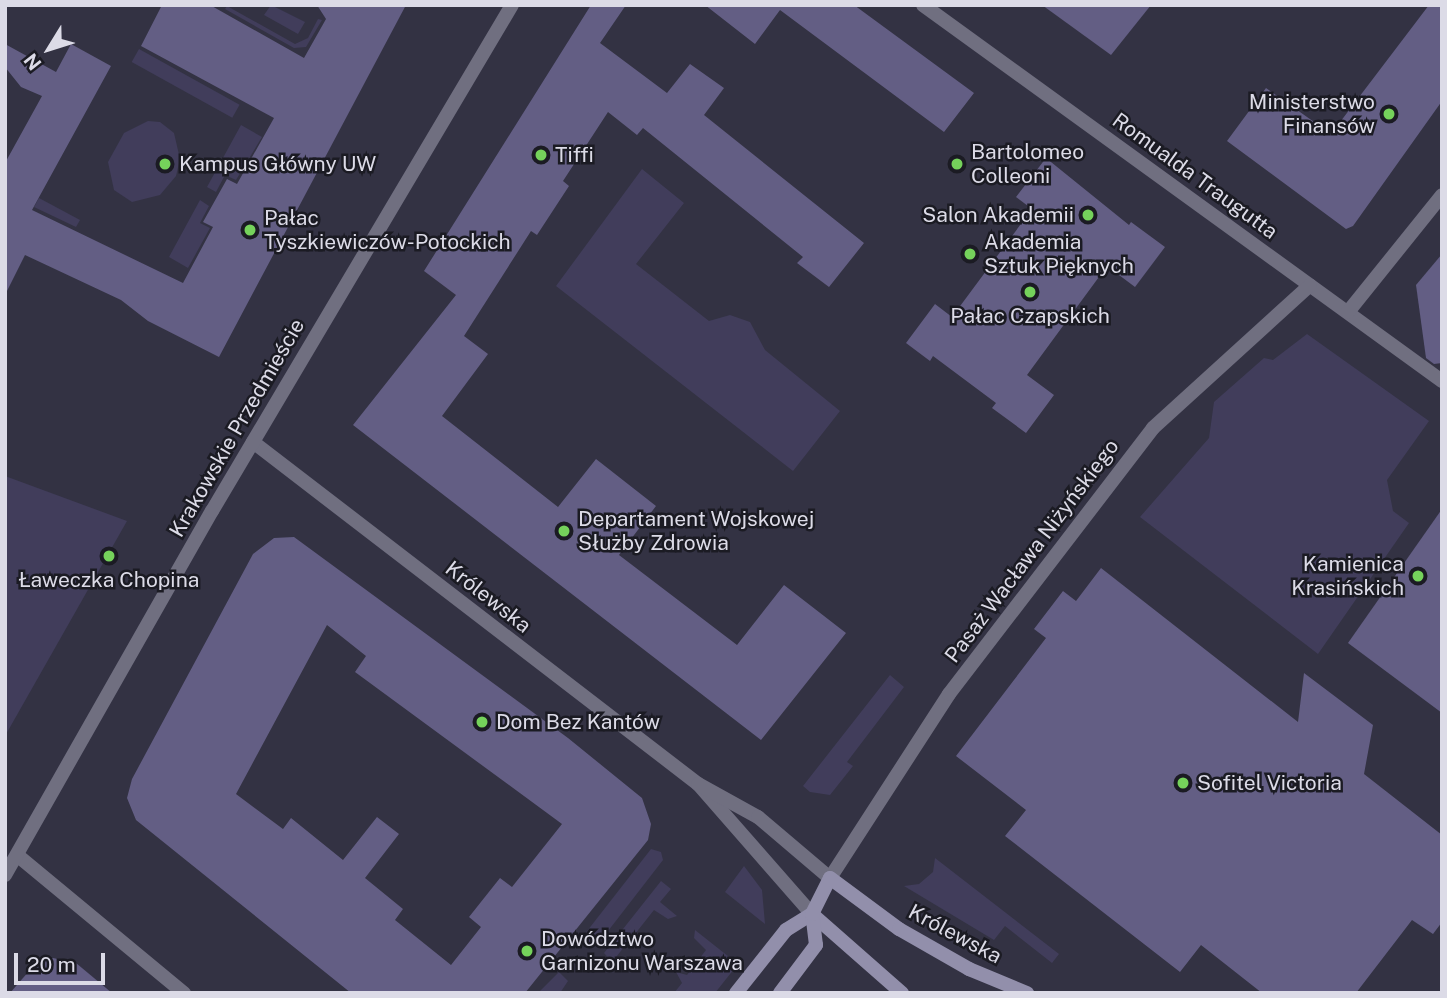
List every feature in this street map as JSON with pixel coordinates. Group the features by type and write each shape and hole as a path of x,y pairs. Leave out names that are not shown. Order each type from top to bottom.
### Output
{"street":[{"name":"Krakowskie Przedmieście","path":"5,875 253,442 512,5"},
{"name":"Romualda Traugutta","path":"923,5 1442,381"},
{"path":"1348,313 1442,195"},
{"name":"Pasaż Wacława Niżyńskiego","path":"830,878 948,694 1153,428 1310,285"},
{"name":"Królewska","path":"253,442 698,784 758,817 890,924 970,969 1027,993"},
{"name":"Królewska","path":"698,784 812,914"},
{"path":"17,855 184,993"},
{"path":"736,993 786,930 812,914 830,878"},
{"path":"780,993 816,945 812,914"},
{"path":"812,914 902,993"}],"shaded area":[{"path":"271,5 305,22 298,34 264,15"},
{"path":"227,6 295,44 308,38 318,19 322,20 306,47 294,48 225,9"},
{"path":"139,49 240,105 232,118 132,62"},
{"path":"148,121 160,122 174,133 180,159 176,176 160,195 132,202 114,190 108,162 124,133"},
{"path":"241,125 262,137 236,180 225,175 216,192 207,187"},
{"path":"642,169 684,203 636,264 709,321 730,315 750,322 765,350 840,411 793,471 556,286"},
{"path":"39,198 80,220 76,227 34,207"},
{"path":"200,200 209,206 200,223 210,228 188,268 169,257"},
{"path":"1307,334 1429,421 1387,480 1393,511 1409,523 1318,654 1140,517 1209,438 1214,402 1264,358 1273,360"},
{"path":"5,476 127,521 5,736"},
{"path":"890,675 904,687 847,762 853,766 830,795 810,792 803,786"},
{"path":"651,849 661,852 663,860 598,944 588,944 584,935"},
{"path":"935,858 1059,954 1052,963 1005,926 994,940 904,886 919,884 933,872"},
{"path":"744,866 762,890 765,924 725,892"},
{"path":"661,881 671,889 660,902 677,916 668,919 654,910 635,934 641,944 629,941 612,962 604,953"},
{"path":"695,930 738,964 715,993 674,993 682,983 676,972 687,975 706,950 694,938"},
{"path":"559,972 568,981 560,993 538,993"}],"building":[{"path":"162,5 210,5 304,58 326,19 317,5 406,5 219,357 148,321 121,300 25,255 5,295 5,163 42,96 21,87 5,67 5,44 56,72 71,44 111,66 32,210 183,283 213,227 203,222 227,179 237,184 274,118 141,46"},
{"path":"591,5 626,5 600,43 667,93 690,64 724,88 704,115 864,243 829,287 797,263 803,257 643,128 637,135 608,112 563,181 569,186 537,235 531,231 464,336 488,354 442,416 558,507 596,459 656,506 619,555 737,645 784,585 846,633 761,740 353,425 456,295 424,271"},
{"path":"705,5 854,5 974,93 944,132 780,10 755,44"},
{"path":"1042,5 1151,5 1111,55"},
{"name":"Ministerstwo Finansów","path":"1429,5 1442,5 1442,101 1353,226 1346,229 1227,141 1266,88 1331,134"},
{"name":"Pałac Czapskich","path":"1046,158 1129,225 1131,222 1165,247 1135,287 1107,266 1027,375 1054,395 1026,433 992,408 996,403 933,356 930,361 906,343 935,304 952,317 1032,209 1016,197"},
{"path":"1442,254 1442,363 1434,364 1426,358 1416,285"},
{"name":"Kamienica Krasińskich","path":"1442,509 1442,713 1348,643"},
{"path":"294,537 568,738 642,798 651,824 648,840 525,993 351,993 136,820 127,798 132,779 253,554 274,538","holes":["327,625 366,656 355,672 562,824 512,887 500,878 469,917 481,927 451,965 395,920 403,909 365,878 399,834 377,817 343,860 291,818 283,829 236,794"]},
{"name":"Sofitel Victoria","path":"1101,568 1298,722 1304,673 1373,725 1364,774 1442,835 1442,922 1433,934 1412,920 1356,993 1262,993 1201,945 1180,972 1005,836 1026,810 956,756 1046,638 1034,629 1063,591 1076,601"},
{"path":"53,958 76,963 112,993 10,993 36,963"}],"place":[{"name":"Ministerstwo Finansów","path":"1389,114"},
{"name":"Tiffi","path":"541,155"},
{"name":"Kampus Główny UW","path":"165,164"},
{"name":"Bartolomeo Colleoni","path":"957,164"},
{"name":"Salon Akademii","path":"1088,215"},
{"name":"Pałac Tyszkiewiczów-Potockich","path":"250,230"},
{"name":"Akademia Sztuk Pięknych","path":"970,254"},
{"name":"Pałac Czapskich","path":"1030,292"},
{"name":"Departament Wojskowej Służby Zdrowia","path":"564,531"},
{"name":"Ławeczka Chopina","path":"109,556"},
{"name":"Kamienica Krasińskich","path":"1418,576"},
{"name":"Dom Bez Kantów","path":"482,722"},
{"name":"Sofitel Victoria","path":"1183,783"},
{"name":"Dowództwo Garnizonu Warszawa","path":"527,951"}]}
